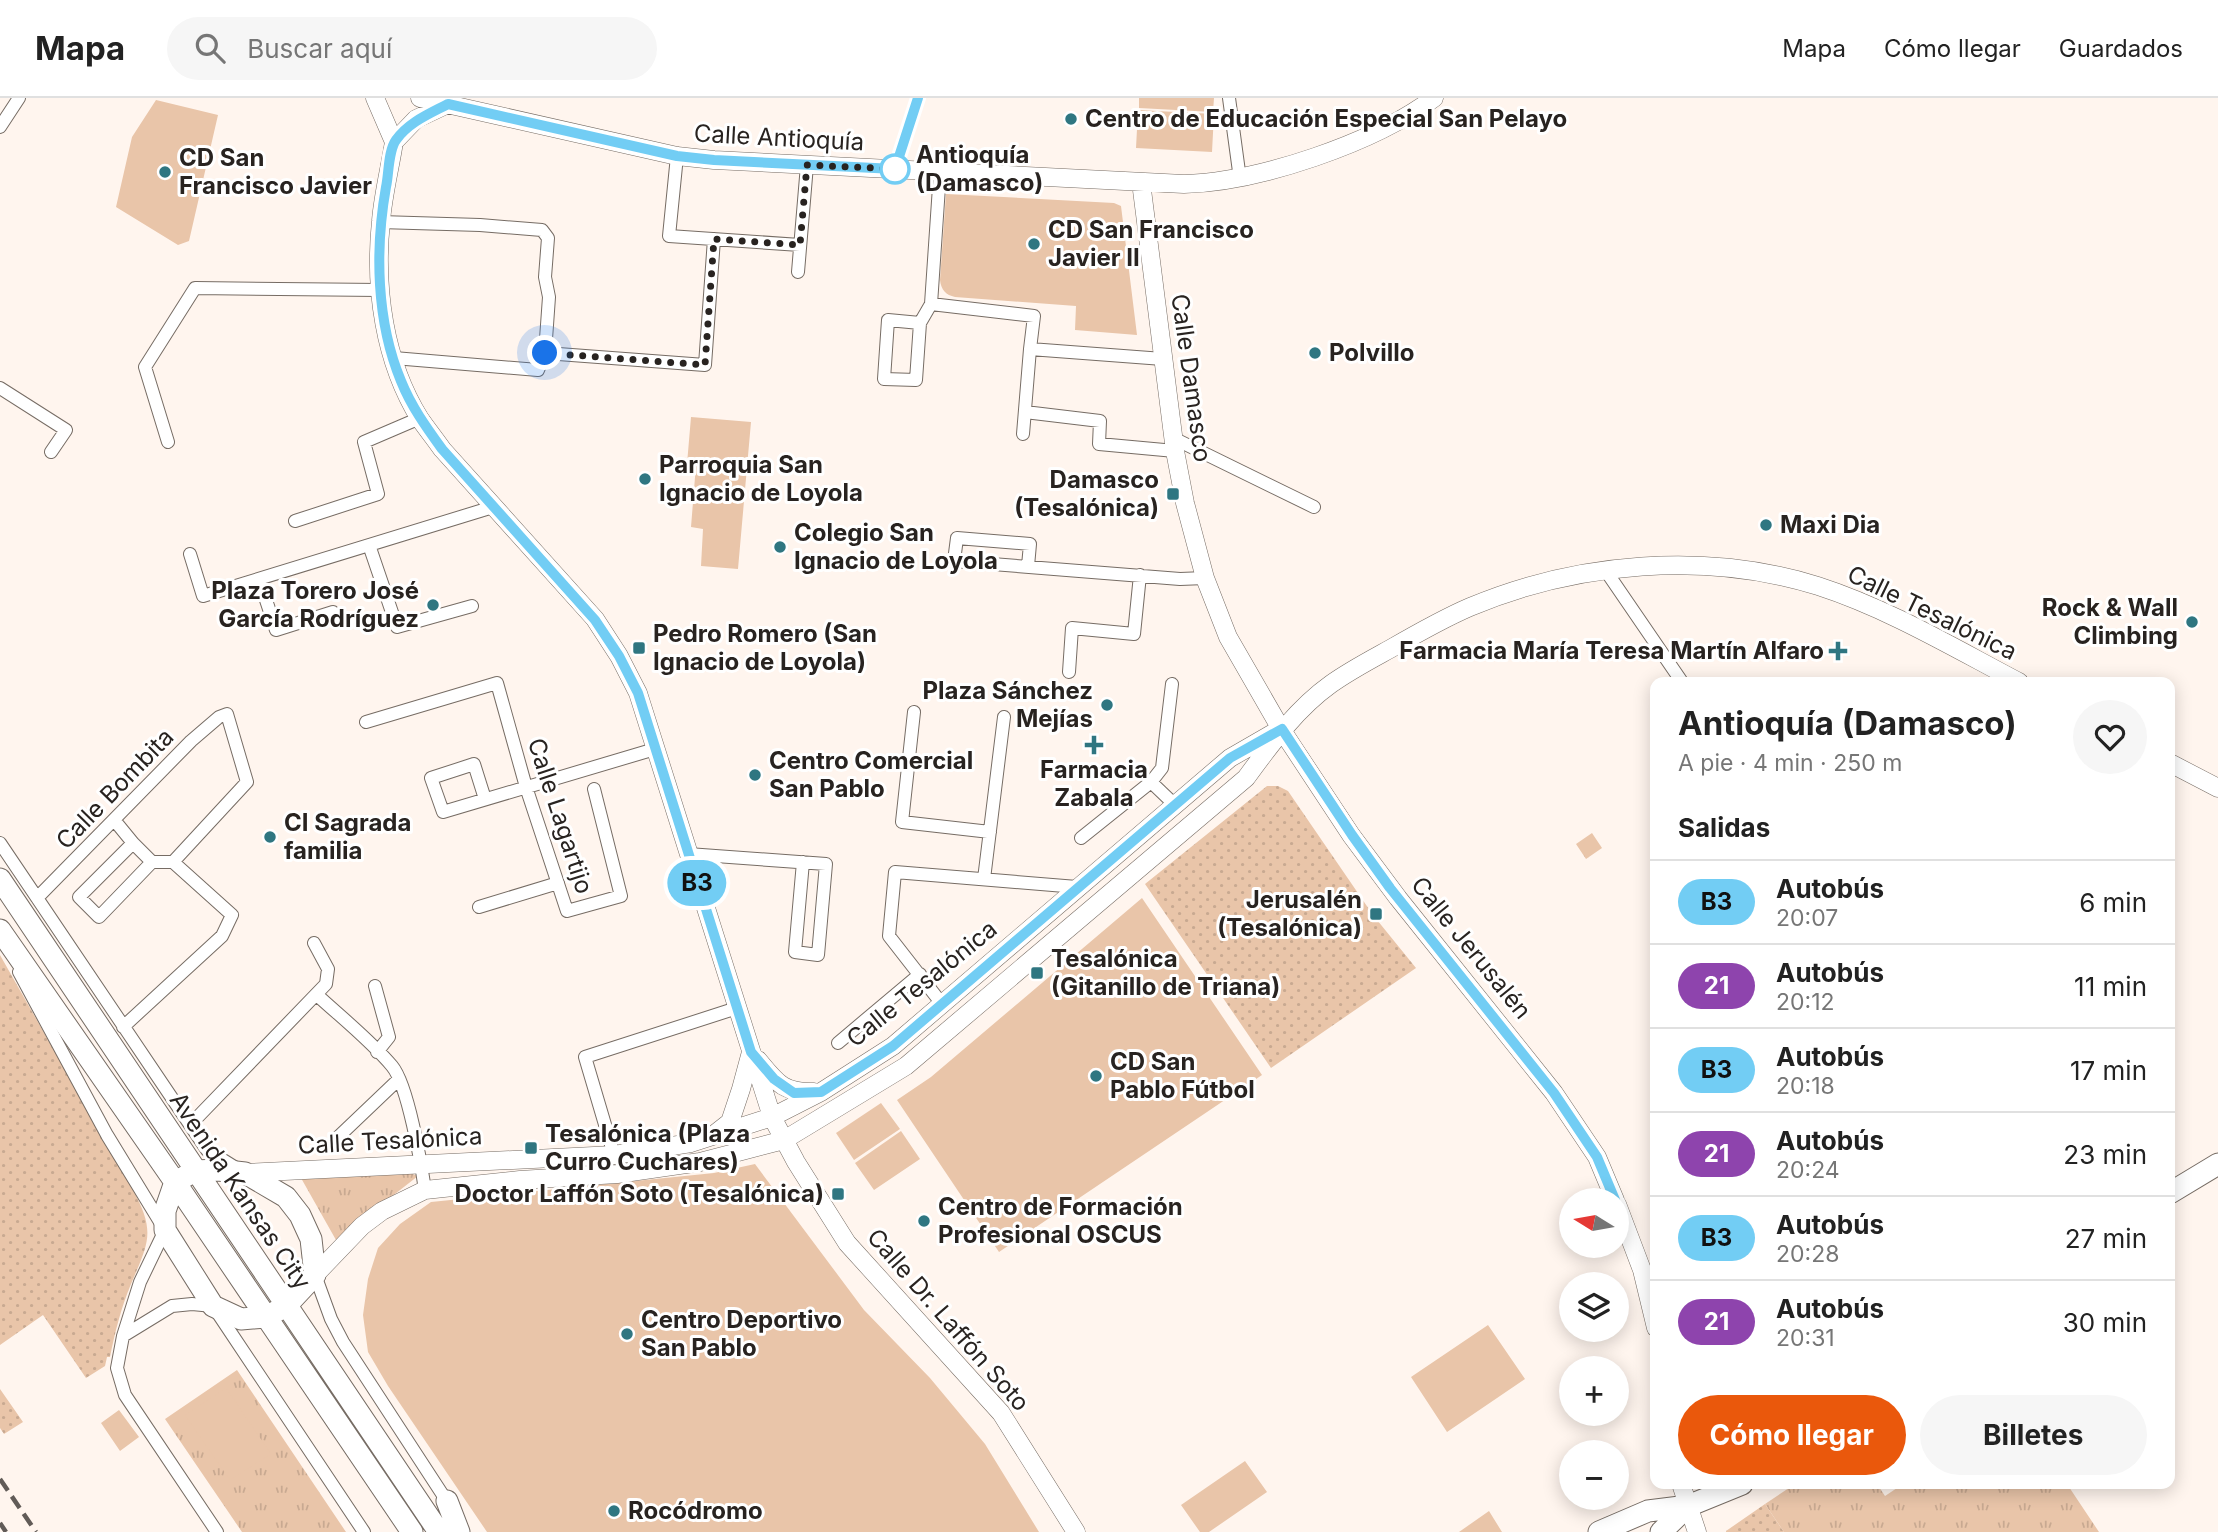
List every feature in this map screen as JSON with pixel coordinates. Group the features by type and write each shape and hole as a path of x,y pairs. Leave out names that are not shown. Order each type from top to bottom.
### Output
{"main road":[{"name":"Avenida Kansas City","path":"0,879 439,1532"},
{"name":"Avenida Kansas City","path":"0,930 412,1532"},
{"path":"2175,1190 2218,1164"},
{"path":"195,1171 245,1173 286,1197 300,1216 311,1239 315,1275 286,1306 266,1317 241,1319 213,1306 165,1230 165,1211 175,1182 195,1171"},
{"path":"1599,1532 1648,1511 1688,1506 1730,1489"},
{"path":"447,1501 460,1532"},
{"path":"1661,1532 1688,1506"}],"street":[{"path":"0,127 19,98"},
{"path":"375,98 394,142 416,119 448,104"},
{"name":"Calle Antioquía","path":"420,98 448,104 471,104 677,156 940,172 1215,183 1240,179 1312,157 1376,132 1434,98"},
{"path":"895,169 918,98"},
{"path":"1229,98 1240,179"},
{"name":"Calle Dr. Laffón Soto","path":"394,142 380,222 380,290 382,312 400,380 420,418 442,449 595,620 619,656 638,693 772,1118 783,1139 847,1243 1001,1413 1076,1532"},
{"path":"677,156 669,236 800,245"},
{"path":"798,272 807,165"},
{"path":"920,323 888,320 884,379 916,380 920,323 931,304 940,172"},
{"name":"Calle Damasco","path":"1141,182 1174,444 1185,503 1205,578 1228,637 1282,729"},
{"path":"380,222 542,230 548,238 545,277 549,297 545,353 538,370 394,358"},
{"path":"545,353 705,365 714,239"},
{"path":"168,442 145,367 195,288 380,290"},
{"path":"931,304 1034,316 1023,434"},
{"path":"1030,349 1163,359"},
{"path":"0,388 66,430 51,452"},
{"path":"1025,412 1100,421 1099,444 1174,444 1314,507"},
{"path":"295,521 378,494 364,442 420,418"},
{"path":"190,554 203,596 493,507"},
{"path":"1028,566 1030,544 957,538 954,561 1180,579 1205,578"},
{"path":"369,545 397,628 472,606"},
{"name":"Calle Tesalónica","path":"315,1275 362,1226 382,1210 425,1190 617,1174 700,1162 783,1139 906,1066 1246,778 1282,729 1330,684 1433,625 1471,607 1518,590 1553,580 1606,571 1665,566 1708,566 1763,573 1818,586 1869,605 2009,677"},
{"path":"1606,571 1679,677"},
{"path":"1069,672 1072,628 1133,634 1140,575"},
{"path":"259,579 276,630 333,612"},
{"name":"Calle Lagartijo","path":"366,722 497,683 526,787 567,911 621,895 593,789"},
{"path":"1081,838 1151,782 1163,768 1172,684"},
{"path":"914,712 902,822 990,832"},
{"name":"Calle Bombita","path":"37,898 191,741 219,717 227,714 247,782 173,862"},
{"path":"984,879 1004,718"},
{"name":"Calle Tesalónica","path":"245,1173 614,1155 691,1143 772,1118 821,1092 893,1046 1230,758 1282,729"},
{"name":"Calle Jerusalén","path":"1282,729 1390,888 1554,1093 1597,1157 1610,1188"},
{"path":"485,799 474,764 431,778 443,812 655,749"},
{"path":"2175,766 2218,788"},
{"path":"1151,782 1175,805"},
{"path":"115,821 152,862 173,862 232,915 222,936 123,1027"},
{"name":"Avenida Kansas City","path":"0,843 206,1150 245,1173"},
{"path":"133,843 79,897 99,916 152,862"},
{"path":"688,853 803,862 826,864 818,955 795,952 803,862"},
{"path":"942,1004 889,936 895,872 1077,887"},
{"path":"479,907 558,883"},
{"path":"0,937 107,1135 165,1230 140,1282 123,1336 117,1368 124,1395 217,1532"},
{"path":"190,1125 326,984 328,969 314,943"},
{"path":"838,1043 920,974"},
{"path":"375,986 389,1037 377,1052"},
{"path":"317,995 393,1067 399,1079 425,1190"},
{"path":"617,1174 586,1057 737,1008"},
{"path":"751,1052 774,1079 794,1093 821,1092"},
{"path":"713,1137 730,1122 751,1052"},
{"path":"335,1140 399,1079"},
{"name":"Calle Jerusalén","path":"1629,1236 1642,1270 1650,1303"},
{"name":"Avenida Kansas City","path":"315,1275 331,1319 343,1342 468,1532"},
{"path":"123,1336 172,1306 213,1306 364,1532"},
{"path":"1683,1489 1697,1532"}],"green space":[{"path":"1139,98 1214,98 1213,112 1139,108"},
{"name":"CD San Francisco Javier","path":"156,100 218,115 189,241 178,245 116,207 132,137"},
{"path":"1138,110 1214,114 1212,152 1136,148"},
{"name":"CD San Francisco Javier II","path":"946,194 1114,203 1121,206 1137,335 1075,330 1076,306 955,297 947,293 940,280"},
{"path":"691,417 751,422 738,569 701,566 703,529 691,527 696,465 687,464"},
{"path":"1267,786 1278,786 1288,791 1373,915 1416,968 1271,1068 1145,884"},
{"path":"1592,833 1602,848 1586,859 1576,844"},
{"name":"CD San Pablo Fútbol","path":"1142,898 1262,1075 999,1252 897,1100 931,1077"},
{"path":"0,955 132,1188 145,1216 146,1246 121,1311 110,1357 107,1357 105,1366 86,1378 43,1315 0,1345"},
{"path":"881,1103 900,1129 854,1160 836,1133"},
{"path":"901,1131 920,1159 874,1190 855,1163"},
{"name":"Centro Deportivo San Pablo","path":"755,1164 864,1310 930,1378 985,1444 1039,1532 487,1532 368,1352 363,1315 368,1279 378,1248 400,1224 431,1202 714,1173"},
{"path":"404,1171 418,1176 336,1240 301,1178"},
{"path":"1488,1325 1525,1379 1447,1432 1411,1377"},
{"path":"237,1370 346,1532 242,1532 165,1419"},
{"path":"226,1388 271,1454 230,1480 185,1415"},
{"path":"0,1389 23,1422 4,1434 0,1428"},
{"path":"119,1410 139,1437 120,1451 101,1423"},
{"path":"1245,1461 1267,1492 1209,1532 1200,1532 1181,1505"},
{"path":"1788,1489 1880,1489 1885,1496 1896,1489 2070,1489 2099,1532 1784,1532 1765,1504"},
{"path":"1765,1504 1784,1532 1726,1532 1726,1531"},
{"path":"1489,1511 1502,1532 1459,1532"}],"railway":[{"path":"0,1479 36,1532"},
{"path":"0,1523 6,1532"}],"bus line":[{"name":"B3","path":"918,98 895,169 677,156 448,104 416,119 394,142 380,222 379,255 382,312 400,380 420,418 442,449 595,620 619,656 638,693 751,1052 774,1079 794,1093 821,1092 893,1046 1230,758 1282,729 1390,888 1554,1093 1597,1157 1610,1188"}],"place":[{"name":"Centro de Educación Especial San Pelayo","path":"1071,119"},
{"name":"Antioquía (Damasco)","path":"895,169"},
{"name":"CD San Francisco Javier","path":"165,172"},
{"name":"CD San Francisco Javier II","path":"1034,244"},
{"name":"Polvillo","path":"1315,353"},
{"name":"Parroquia San Ignacio de Loyola","path":"645,479"},
{"name":"Damasco (Tesalónica)","path":"1173,494"},
{"name":"Maxi Dia","path":"1766,525"},
{"name":"Colegio San Ignacio de Loyola","path":"780,547"},
{"name":"Plaza Torero José García Rodríguez","path":"433,605"},
{"name":"Rock & Wall Climbing","path":"2192,622"},
{"name":"Pedro Romero (San Ignacio de Loyola)","path":"639,648"},
{"name":"Farmacia María Teresa Martín Alfaro","path":"1838,651"},
{"name":"Plaza Sánchez Mejías","path":"1107,705"},
{"name":"Farmacia Zabala","path":"1094,745"},
{"name":"Centro Comercial San Pablo","path":"755,775"},
{"name":"CI Sagrada familia","path":"270,837"},
{"name":"Jerusalén (Tesalónica)","path":"1376,914"},
{"name":"Tesalónica (Gitanillo de Triana)","path":"1037,973"},
{"name":"CD San Pablo Fútbol","path":"1096,1076"},
{"name":"Tesalónica (Plaza Curro Cuchares)","path":"531,1148"},
{"name":"Doctor Laffón Soto (Tesalónica)","path":"838,1194"},
{"name":"Centro de Formación Profesional OSCUS","path":"924,1221"},
{"name":"Centro Deportivo San Pablo","path":"627,1334"},
{"name":"Rocódromo","path":"614,1511"}],"route":[{"path":"545,353 705,365 714,239 800,245 807,165 895,169"}]}
